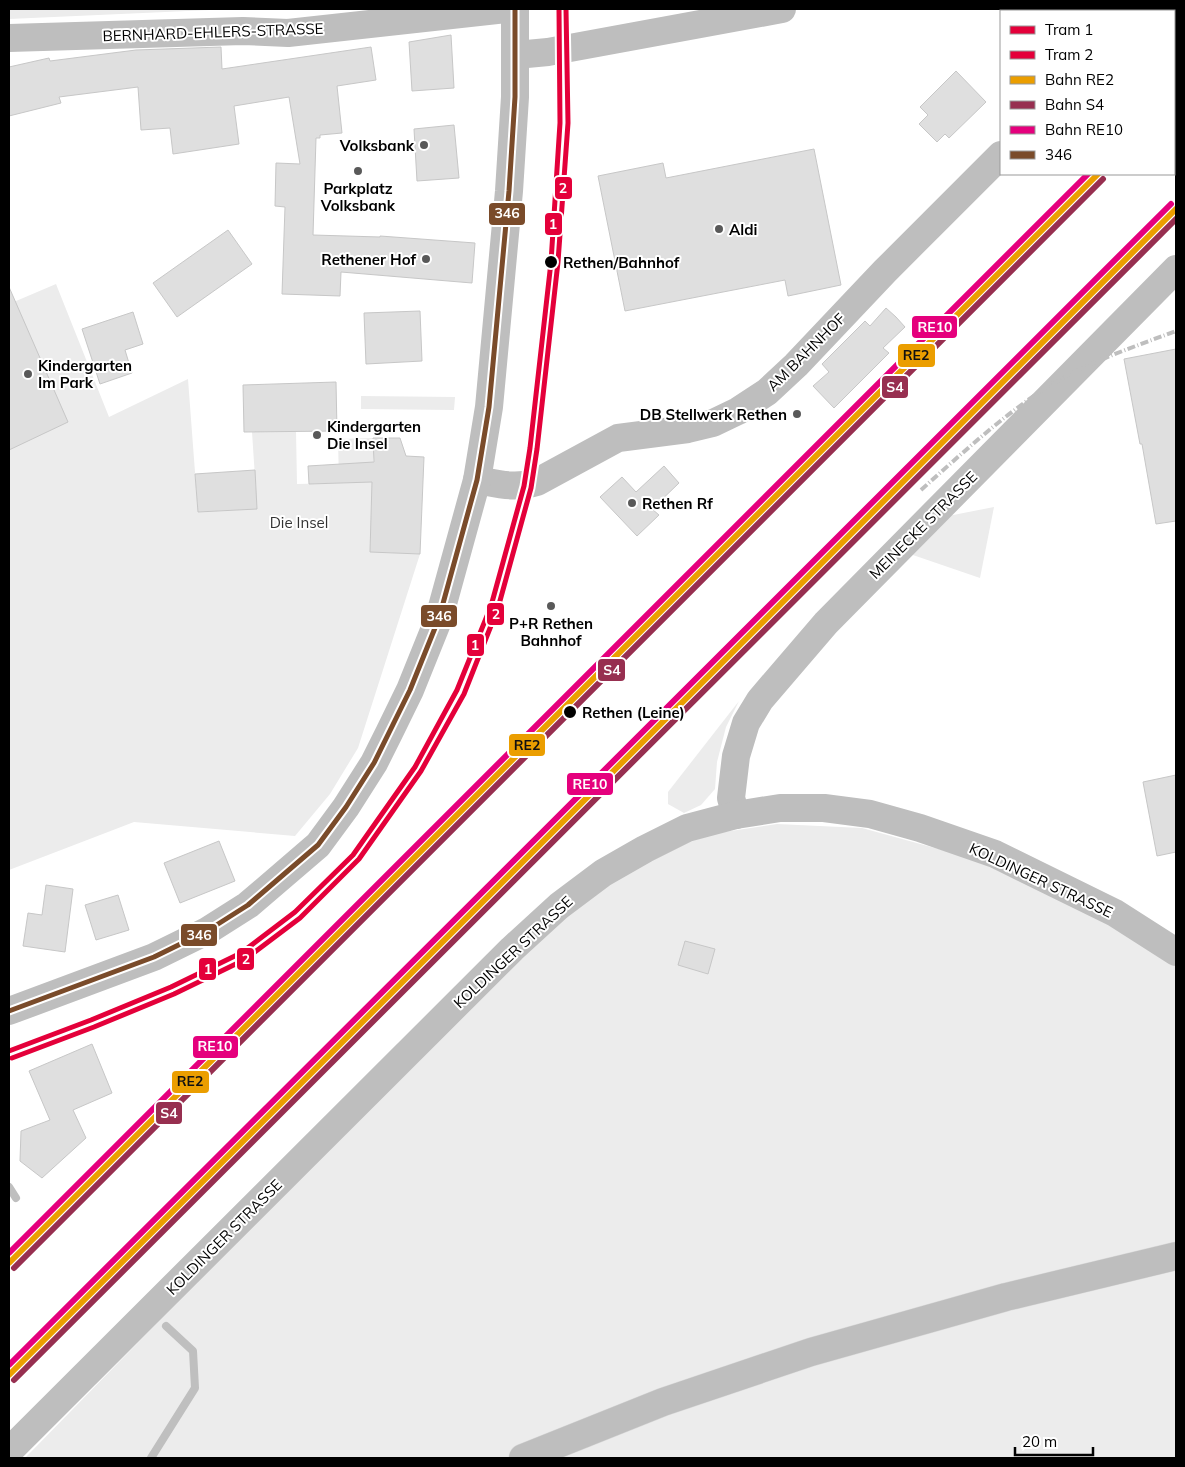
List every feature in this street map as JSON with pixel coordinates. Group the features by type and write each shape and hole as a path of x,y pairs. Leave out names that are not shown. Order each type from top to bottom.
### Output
{"street":[{"name":"BERNHARD-EHLERS-STRASSE","path":"9,38 243,31 288,32 506,9"},
{"path":"9,1012 154,957 207,931 248,905 318,845 374,763 410,690 440,618 477,480 493,373 509,191 516,56 515,9"},
{"path":"516,56 548,52 782,9"},
{"name":"AM BAHNHOF","path":"477,480 510,486 524,486 537,482 618,438 688,430 713,423 738,411 767,392 796,366 885,271 1000,156"},
{"name":"MEINECKE STRASSE","path":"736,815 731,798 736,756 746,723 760,700 826,623 1176,269"},
{"name":"KOLDINGER STRASSE","path":"9,1451 512,949 559,906 604,873 645,849 687,828 736,815 780,808 824,808 870,814 920,828 995,854 1115,914 1176,952"},
{"path":"523,1458 663,1402 811,1352 1006,1297 1176,1256"}],"green space":[{"path":"9,9 210,9 210,10 9,19"},
{"name":"Die Insel","path":"56,284 109,417 188,379 198,512 257,508 252,432 296,431 297,484 339,483 338,439 374,438 370,552 420,554 358,748 330,794 295,836 134,822 9,870 9,304"},
{"path":"361,396 455,397 454,410 361,409"},
{"path":"994,507 980,578 910,554 943,517"},
{"path":"739,701 726,727 717,762 715,789 701,805 684,813 668,804 668,792"},
{"path":"777,824 862,828 986,862 1113,923 1176,966 1176,1458 25,1458 389,1086 590,892 697,836"}],"building":[{"path":"451,35 454,88 412,91 409,42"},
{"path":"221,47 222,69 371,47 376,80 337,86 342,133 320,135 320,138 316,138 313,235 380,236 475,243 472,283 341,272 340,296 282,294 285,207 275,206 276,163 300,164 289,97 234,106 239,144 173,154 170,128 141,130 138,87 59,97 61,103 9,116 9,67 49,58 50,61 136,50"},
{"path":"956,71 986,102 949,138 945,134 937,142 919,124 928,115 920,107"},
{"name":"Volksbank","path":"454,125 459,178 417,181 414,129"},
{"name":"Aldi","path":"814,149 841,285 788,296 785,280 625,311 598,176 663,163 666,178"},
{"path":"228,230 252,264 177,317 153,283"},
{"name":"Kindergarten Im Park","path":"9,287 68,422 9,450"},
{"path":"886,308 905,327 883,348 889,353 834,408 813,386 829,372 822,364 865,321 870,326"},
{"path":"420,311 422,361 366,364 364,313"},
{"path":"133,312 143,344 125,350 132,373 100,384 82,329"},
{"path":"1176,349 1176,521 1156,524 1124,359"},
{"name":"Kindergarten Die Insel","path":"336,382 337,431 244,432 243,385"},
{"name":"Kindergarten Die Insel","path":"373,438 400,438 406,456 424,457 420,554 370,552 372,482 309,484 308,466 374,462"},
{"name":"Rethen Rf","path":"664,466 679,483 652,509 659,515 637,536 600,497 622,477 636,492"},
{"path":"255,470 257,509 198,512 195,474"},
{"path":"1176,775 1176,852 1157,856 1143,782"},
{"path":"219,841 235,881 180,903 164,863"},
{"path":"46,885 73,889 65,952 23,946 28,913 42,915"},
{"path":"118,895 129,930 96,940 85,905"},
{"path":"685,941 715,949 708,974 678,965"},
{"path":"92,1044 112,1093 73,1110 86,1138 42,1178 20,1161 21,1131 50,1120 29,1071"}],"waterway":[{"path":"9,1187 16,1198"},
{"path":"151,1458 195,1388 193,1351 166,1326"}],"railway":[{"path":"921,490 994,426 1025,402 1057,381 1124,350 1176,331"}],"tram line":[{"name":"1","path":"9,1051 171,987 241,953 295,912 353,855 415,767 457,690 491,606 524,486 530,448 551,262 560,123 559,9"},
{"name":"2","path":"12,1058 174,994 244,960 300,918 359,859 421,771 464,694 498,608 531,488 537,449 558,262 568,123 566,9"}],"rail line":[{"name":"RE10","path":"9,1253 1087,175"},
{"name":"RE2","path":"9,1263 1097,175"},
{"name":"S4","path":"14,1268 1103,179"},
{"name":"RE10","path":"9,1365 1171,204"},
{"name":"RE2","path":"9,1375 1176,209"},
{"name":"S4","path":"14,1380 1176,219"}],"transit line":[{"name":"346","path":"9,1011 154,957 207,931 248,905 318,845 346,807 374,763 410,690 439,618 477,480 489,407 509,191 515,97 515,9"}],"place":[{"name":"Volksbank","path":"424,145"},
{"name":"Parkplatz Volksbank","path":"358,171"},
{"name":"Aldi","path":"719,229"},
{"name":"Rethener Hof","path":"426,259"},
{"name":"Rethen/Bahnhof","path":"551,262"},
{"name":"Kindergarten Im Park","path":"28,374"},
{"name":"DB Stellwerk Rethen","path":"797,414"},
{"name":"Kindergarten Die Insel","path":"317,435"},
{"name":"Rethen Rf","path":"632,503"},
{"name":"P+R Rethen Bahnhof","path":"551,606"},
{"name":"Rethen (Leine)","path":"570,712"}]}
